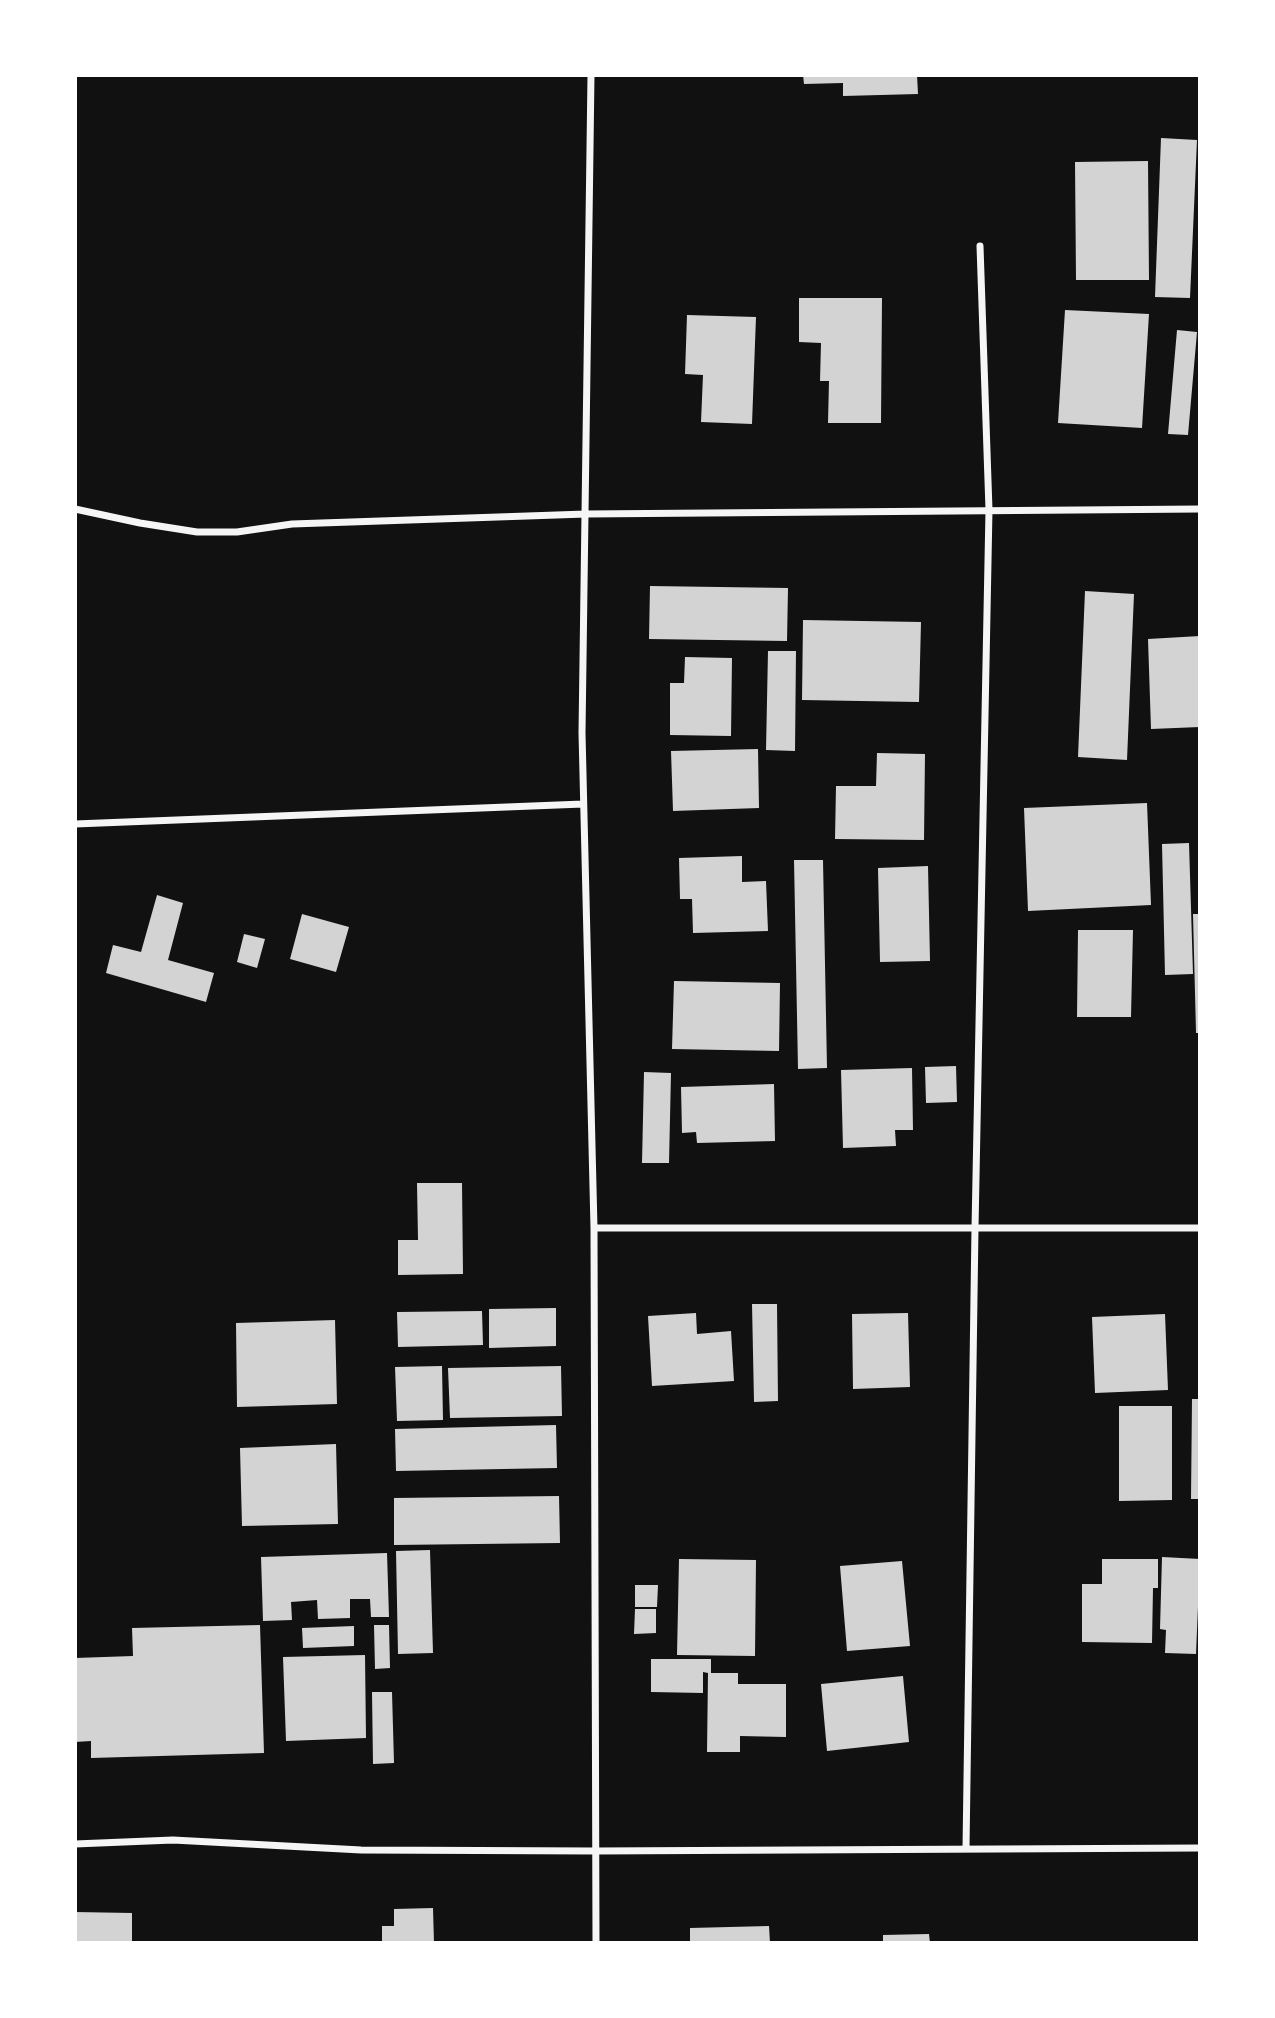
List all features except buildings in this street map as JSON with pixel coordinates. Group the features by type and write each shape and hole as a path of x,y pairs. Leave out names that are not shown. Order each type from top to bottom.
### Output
{"street":[{"path":"591,75 582,733 594,1228 596,1943"},
{"path":"967,1848 975,1228 989,510 980,246"},
{"path":"75,509 197,532 237,532 292,524 586,514 1200,509"},
{"path":"75,824 583,804"},
{"path":"594,1228 1200,1228"},
{"path":"75,1844 173,1840 360,1850 596,1851 1200,1848"}]}
